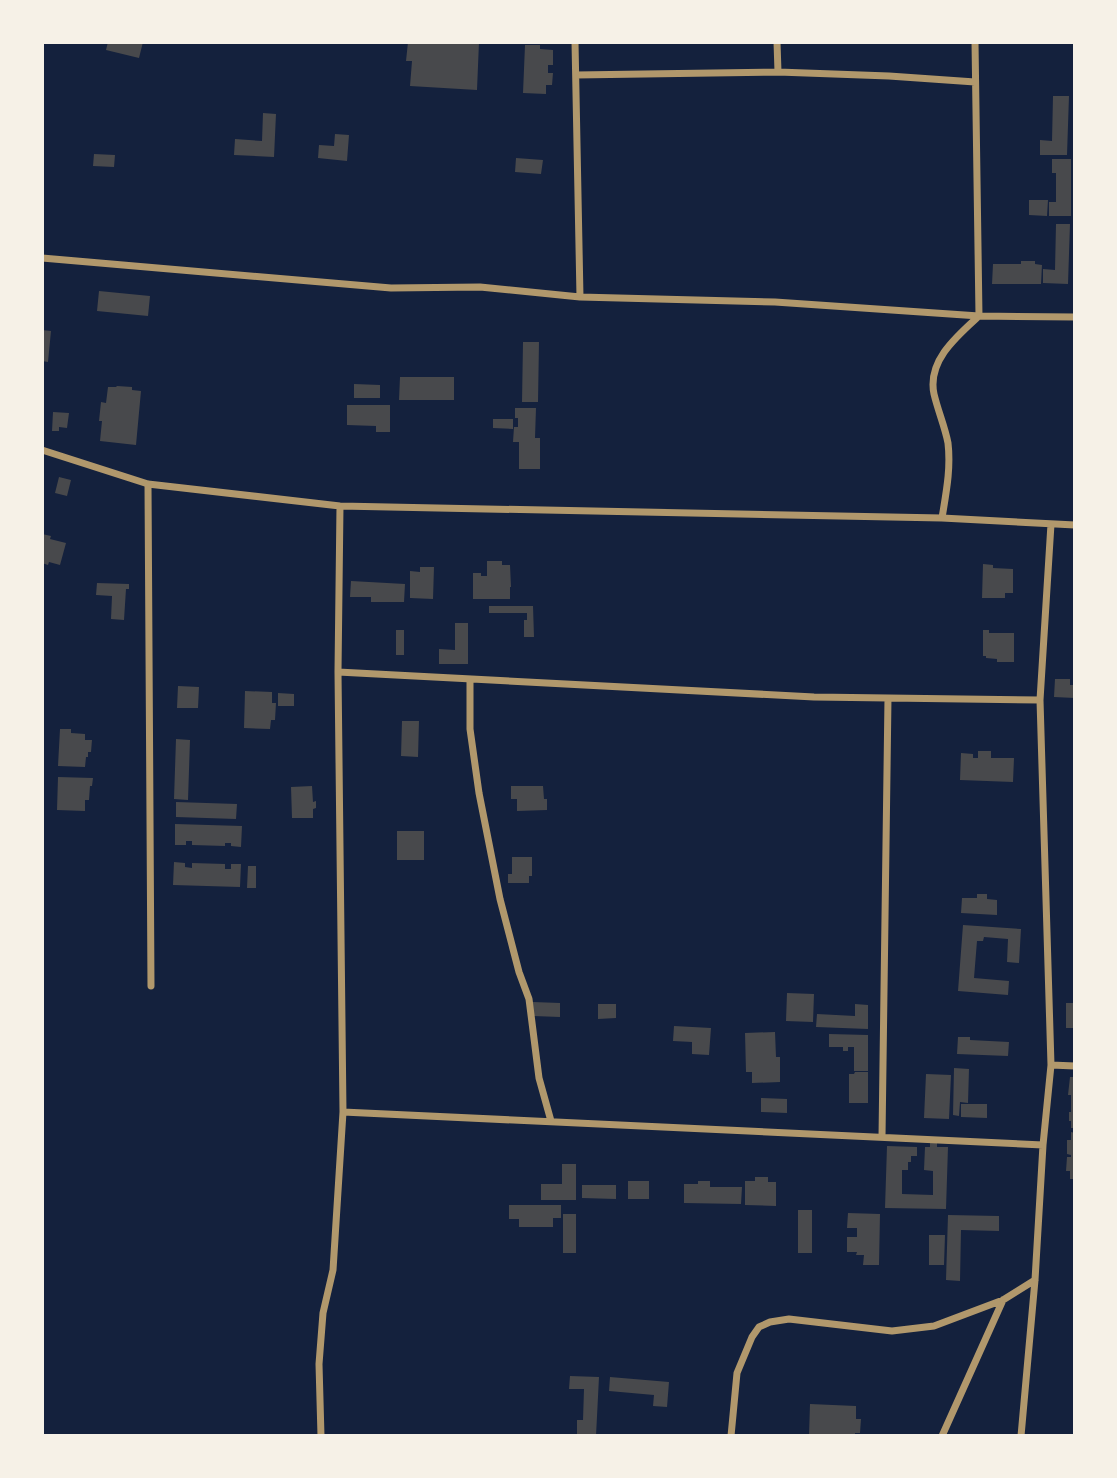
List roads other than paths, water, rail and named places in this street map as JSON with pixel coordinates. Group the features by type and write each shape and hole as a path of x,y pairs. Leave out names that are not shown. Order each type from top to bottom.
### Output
{"street":[{"path":"575,42 580,297"},
{"path":"777,42 778,72"},
{"path":"942,518 950,464 947,439 933,390 934,374 948,346 979,316 975,42"},
{"path":"576,75 778,72 975,82"},
{"path":"42,258 391,288 480,287 580,297 775,302 979,316 1075,317"},
{"path":"42,450 148,484 340,506 942,518 1075,525"},
{"path":"148,484 151,986"},
{"path":"321,1436 319,1364 323,1313 333,1270 343,1112 338,672 340,506"},
{"path":"1021,1436 1051,1065 1040,700 1051,524"},
{"path":"338,672 814,697 1040,700"},
{"path":"470,680 470,729 479,793 500,899 529,999 539,1078 551,1121"},
{"path":"882,1137 888,698"},
{"path":"1051,1065 1075,1066"},
{"path":"343,1112 1043,1145"},
{"path":"731,1436 737,1373 759,1327 789,1319 892,1331 934,1326 1003,1300 1035,1280"},
{"path":"942,1436 1003,1300"}]}
